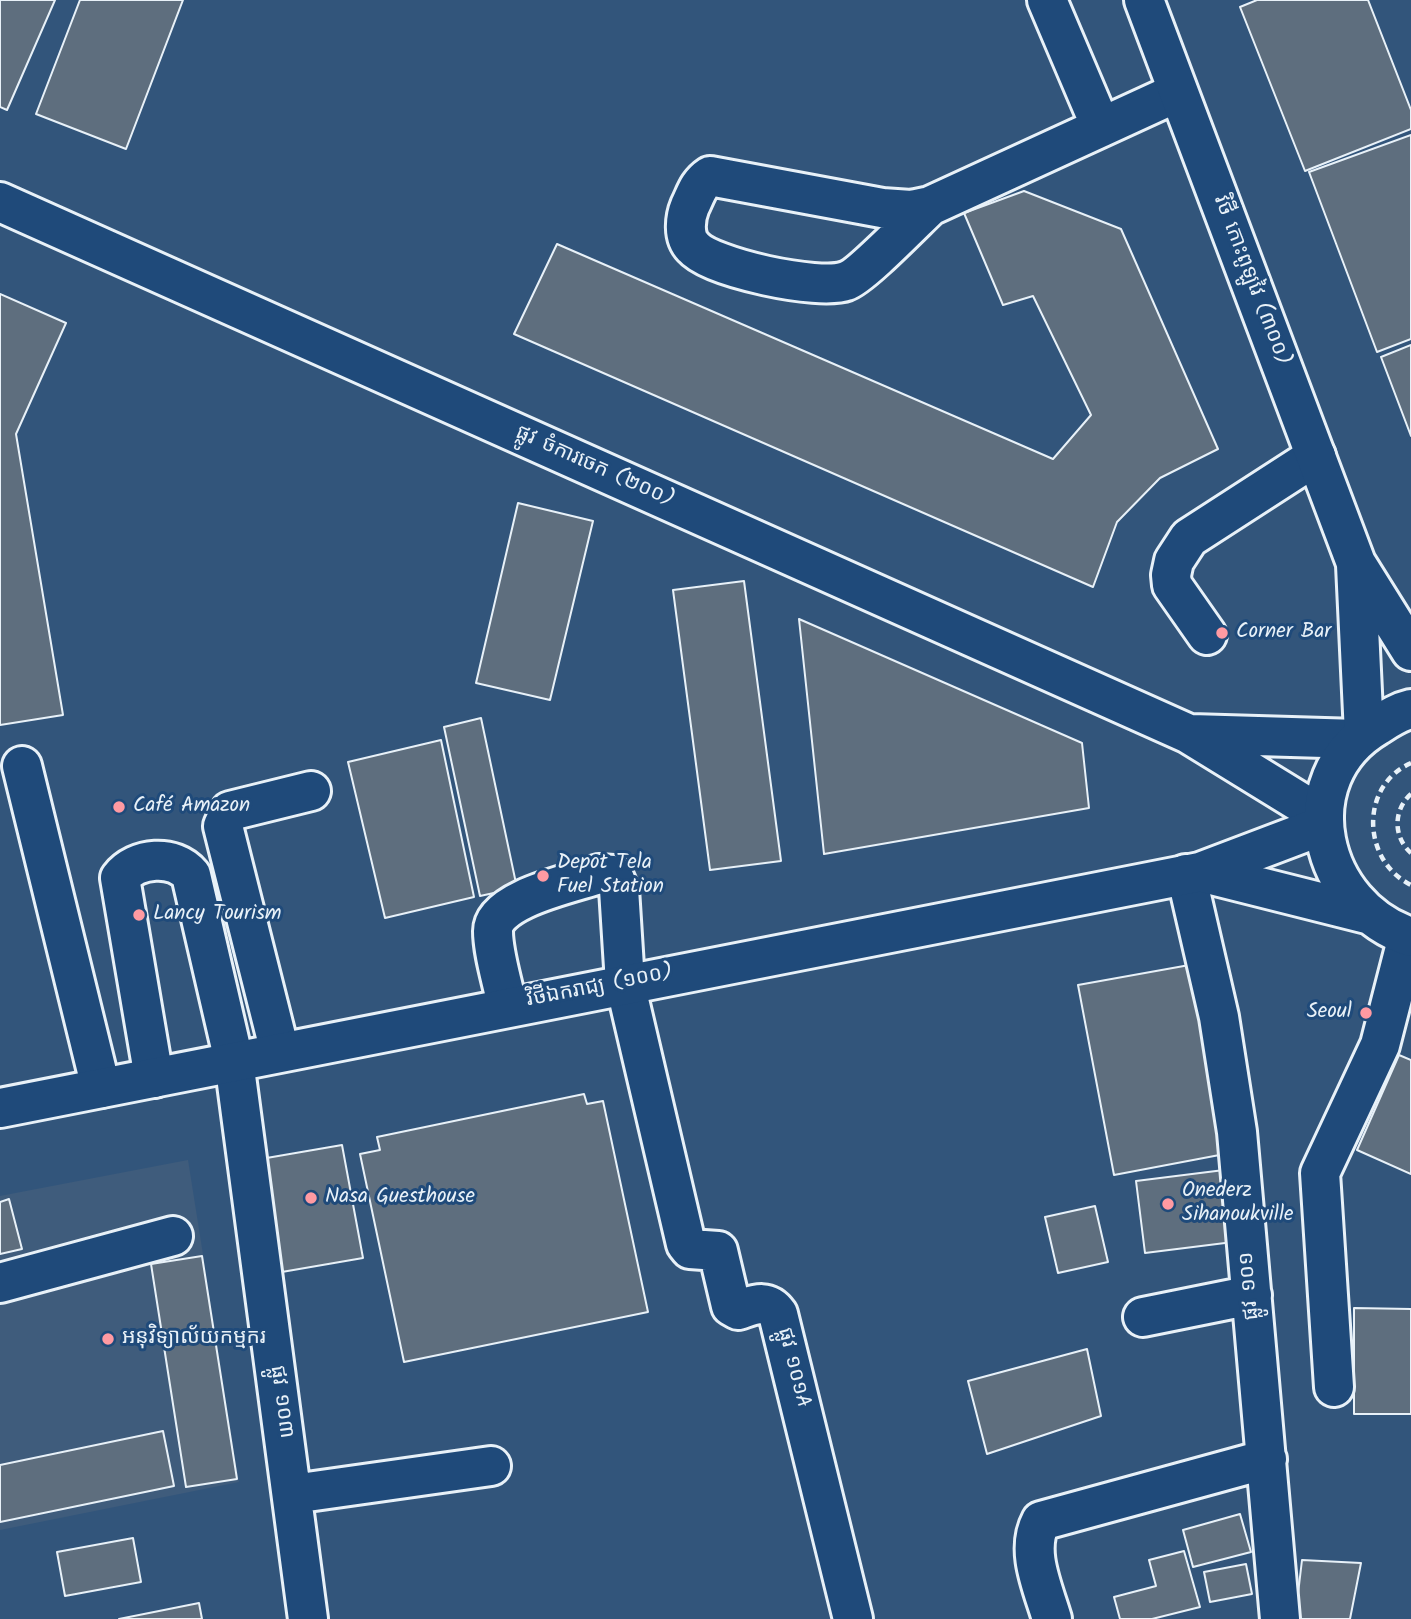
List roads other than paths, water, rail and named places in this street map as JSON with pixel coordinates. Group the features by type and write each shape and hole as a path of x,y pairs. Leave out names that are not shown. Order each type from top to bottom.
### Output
{"street":[{"path":"1047,0 1101,127"},
{"name":"វិថី កោះពូឡូវៃ (៣០០)","path":"1144,0 1356,563"},
{"path":"930,206 850,281 829,286 807,284 705,258 690,244 685,219 700,182 710,176 882,208 911,210 930,206 1178,92"},
{"name":"ផ្លូវ ចំការចេក (២០០)","path":"0,202 1189,734 1324,821"},
{"path":"1206,635 1172,585 1174,561 1189,537 1316,456"},
{"path":"1356,563 1411,651"},
{"path":"1356,563 1361,736"},
{"path":"1334,1387 1320,1173 1380,1045 1409,936 1393,931 1367,914 1345,889 1330,859 1324,821 1333,778 1361,736 1402,711 1411,709"},
{"name":"ផ្លូវ ចំការចេក (២០០)","path":"1189,734 1361,736"},
{"path":"22,766 101,1088"},
{"path":"280,1052 223,826 230,811 311,791"},
{"name":"វិថីឯករាជ្យ (១០០)","path":"0,1108 1193,873 1324,821"},
{"name":"ផ្លូវ ១០៣","path":"154,1077 120,878 134,865 171,860 184,866 191,875 234,1061 293,1494 307,1619"},
{"path":"1193,873 1367,914"},
{"name":"ផ្លូវ ១០១","path":"1193,873 1237,1132 1280,1619"},
{"path":"508,1006 493,929 498,913 513,903 599,874 613,875 619,889 625,983"},
{"name":"ផ្លូវ ១០១A","path":"625,983 685,1244 690,1248 718,1251 732,1306 738,1310 764,1303 772,1305 778,1314 853,1619"},
{"path":"0,1283 173,1236"},
{"path":"1143,1317 1252,1295"},
{"path":"1052,1619 1033,1550 1034,1535 1041,1521 1267,1459"},
{"path":"293,1494 491,1465"}],"place":[{"name":"Corner Bar","path":"1222,633"},
{"name":"Café Amazon","path":"119,807"},
{"name":"Depot Tela Fuel Station","path":"543,876"},
{"name":"Lancy Tourism","path":"139,915"},
{"name":"Seoul","path":"1366,1013"},
{"name":"Nasa Guesthouse","path":"311,1198"},
{"name":"Onederz Sihanoukville","path":"1168,1204"},
{"name":"អនុវិទ្យាល័យកម្មករ","path":"108,1339"}]}
